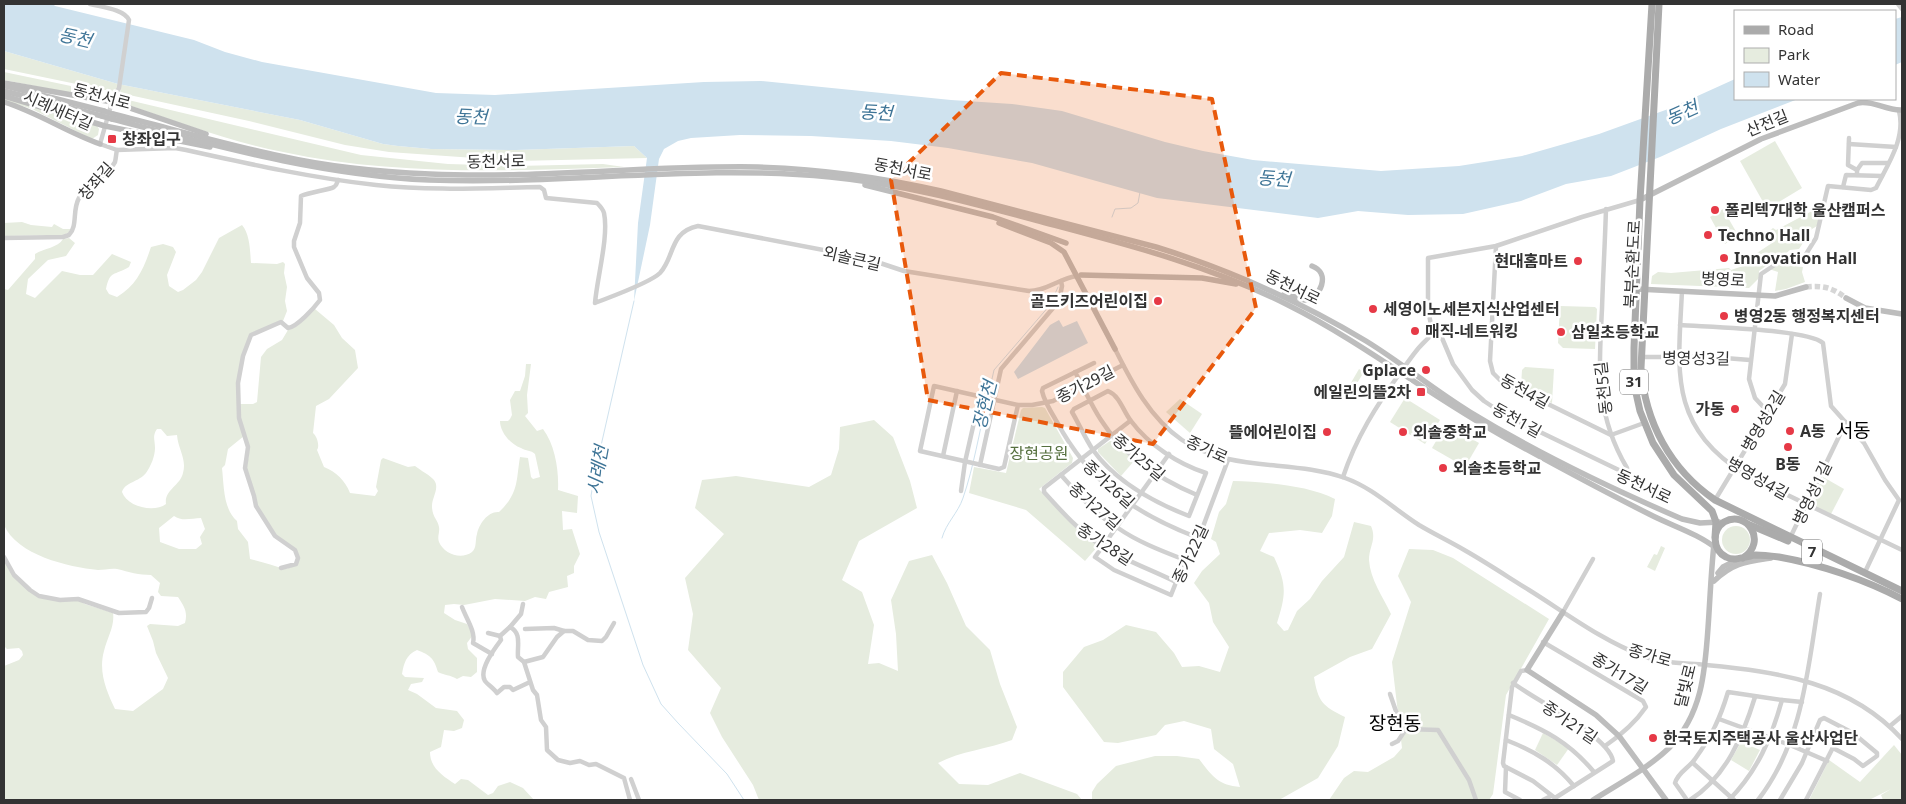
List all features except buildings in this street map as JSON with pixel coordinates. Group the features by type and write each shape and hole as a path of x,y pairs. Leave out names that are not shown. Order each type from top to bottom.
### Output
{"main road":[{"name":"북부순환도로","path":"1652,4 1648,197 1633,369 1636,396 1644,423 1667,467 1690,492 1707,505 1716,522"},
{"name":"북부순환도로","path":"1659,4 1640,200 1641,357 1644,395 1651,420 1659,439 1679,468 1699,488 1715,500 1902,591"},
{"path":"4,84 112,102 257,153"},
{"name":"동천서로","path":"4,84 103,114"},
{"name":"동천서로","path":"4,91 336,171 431,180 495,180 757,167 835,172 906,182 1156,247 1248,281 1333,323 1366,341 1445,403 1481,425 1582,480 1700,537 1716,548"},
{"path":"4,96 105,126 257,153"},
{"name":"시례새터길","path":"4,102 32,111 78,135 100,144"},
{"name":"산전길","path":"1640,200 1760,138 1858,103 1869,102 1888,110 1901,110"},
{"name":"동천서로","path":"681,171 757,172 834,177 905,188 1104,238 1182,260 1261,292 1329,327 1476,416 1585,473 1682,519 1700,523 1731,520"},
{"path":"834,177 993,217 1066,243"},
{"path":"955,208 1051,243 1064,252 1082,283 1115,349"},
{"path":"1248,281 1301,300 1309,300 1317,295 1321,287 1322,275 1320,271 1312,266"},
{"path":"1079,275 1208,279 1261,292"},
{"name":"병영로","path":"1640,289 1778,296 1806,286"},
{"path":"1846,298 1866,308 1902,314"},
{"path":"1730,508 1754,533 1755,539 1752,550 1741,559"},
{"path":"1715,537 1720,526 1731,520 1742,521 1747,524"},
{"path":"1716,522 1716,548 1726,557 1741,559 1761,555 1778,557 1860,580 1902,599"},
{"name":"북부순환도로","path":"1747,524 1878,579"},
{"name":"달빛로","path":"1593,800 1643,768 1669,748 1688,723 1700,696 1706,665 1710,591 1716,548"},
{"path":"1714,581 1725,571 1740,563 1778,557"},
{"name":"달빛로","path":"1710,591 1723,567 1741,559"},
{"path":"1563,612 1527,670 1596,715 1619,736 1666,800"}],"street":[{"path":"90,4 122,12 129,20 120,84 112,102 100,144 116,150 175,148 280,171 338,180 332,188 311,192 302,196 300,223 294,241 306,276 317,288 320,300 291,328 288,328 281,322 251,335 239,373 239,415 248,447 245,468 255,504 275,536 294,548 298,554 296,564 281,568"},
{"path":"1898,4 1902,9"},
{"path":"1768,412 1752,392 1749,379 1761,276 1763,272 1782,260 1798,262 1803,259 1816,238 1828,186 1871,190 1876,188 1902,129 1901,110"},
{"path":"1849,138 1848,165 1857,173"},
{"path":"1849,144 1896,146"},
{"name":"창좌길","path":"4,238 63,237 69,235 73,229 75,208 78,200 84,191 114,164 116,150"},
{"path":"1857,173 1862,163 1888,163"},
{"path":"1843,187 1846,175 1857,173 1882,176"},
{"name":"외솔큰길","path":"338,180 406,188 540,187 544,190 546,198 597,203 604,213 604,232 595,303 619,294 660,273 676,240 687,230 698,226 865,258 904,271 1029,291 1042,290 1066,277 1079,275"},
{"path":"1496,246 1606,209 1640,200"},
{"name":"동천5길","path":"1606,209 1599,375 1602,403 1611,434 1627,468 1627,472"},
{"name":"동천1길","path":"1496,246 1428,258 1428,309 1431,325 1442,338 1461,377 1484,401 1506,415 1622,473 1627,472"},
{"name":"동천4길","path":"1496,246 1490,361 1496,377 1518,390 1611,434"},
{"path":"978,465 1000,369 1059,301 1061,281"},
{"name":"병영성4길","path":"1682,291 1678,358 1680,386 1693,422 1712,449 1734,468 1806,505 1902,550"},
{"path":"1680,326 1792,334 1819,340 1823,343 1831,406 1864,443 1899,500 1865,572"},
{"path":"1343,477 1363,428 1421,344 1436,332"},
{"name":"병영성2길","path":"1715,500 1785,384 1792,334"},
{"name":"종가로","path":"1115,349 1142,399 1173,433 1194,447 1228,460 1309,469 1343,477 1364,487 1418,524 1469,553 1600,636 1643,656 1663,661 1795,677 1854,702 1877,715 1902,739"},
{"name":"병영성3길","path":"1641,357 1712,357 1750,360"},
{"path":"1047,403 1042,393 1044,388 1094,362"},
{"name":"종가29길","path":"1018,404 1004,467 999,469 920,452 934,386 1018,404 1032,405 1047,403 1123,365"},
{"name":"종가25길","path":"1075,372 1100,419 1112,436 1154,474 1175,486 1197,495"},
{"path":"943,456 957,391"},
{"name":"종가25길","path":"1108,391 1114,394 1130,421 1150,441 1188,467 1206,474 1188,516 1161,506 1140,493 1106,464 1094,450 1072,412 1074,409 1090,401 1108,391"},
{"path":"961,491 982,396"},
{"name":"종가26길","path":"1047,403 1062,433 1080,459 1105,485 1131,507 1170,527 1196,537"},
{"path":"1061,475 1130,421"},
{"name":"병영성1길","path":"1790,538 1846,422"},
{"path":"1611,434 1644,423"},
{"path":"1103,546 1168,454"},
{"name":"종가22길","path":"1103,546 1095,558 1114,570 1171,595 1184,560 1196,537 1201,532 1228,460"},
{"name":"종가28길","path":"1061,475 1044,488 1044,492 1077,526 1103,546 1141,567 1176,582"},
{"name":"종가27길","path":"1061,475 1078,495 1117,528 1184,560"},
{"path":"4,557 14,575 28,589 39,596 60,600 78,599 85,603 125,614 146,612 152,598"},
{"path":"1563,612 1593,559"},
{"path":"1758,800 1772,781 1790,745 1802,702 1820,594"},
{"path":"524,604 521,614 500,636 501,640 487,661 484,676 486,682 497,692 504,687 510,687 513,690 530,682"},
{"path":"462,607 466,621 474,634 473,642 492,654"},
{"path":"525,629 554,628 572,631 588,640 602,641 614,623"},
{"path":"510,627 514,629 518,636 518,657 524,662 533,690 537,695 542,720 546,727 548,750 553,757 566,763 580,761 588,765 596,764 624,778 630,800"},
{"path":"524,662 543,657 557,637 564,631"},
{"path":"488,633 500,636"},
{"name":"종가17길","path":"1543,642 1643,701 1646,707 1639,718 1619,736"},
{"path":"1520,800 1505,792 1505,767 1503,763 1514,683 1521,672 1527,670"},
{"name":"종가21길","path":"1514,683 1527,694 1583,727 1604,746 1613,758 1613,761 1574,786 1554,798 1551,796 1543,800"},
{"path":"1754,697 1745,728 1733,754 1712,781 1689,800 1676,783 1677,777 1693,762 1710,738 1720,719 1728,692 1802,702"},
{"path":"1390,694 1398,717 1406,729"},
{"path":"1693,762 1731,800 1752,773 1770,738 1782,700"},
{"name":"종가21길","path":"1509,715 1535,726 1563,742 1583,759 1594,772"},
{"path":"1890,726 1902,716"},
{"path":"1780,800 1807,752 1820,720 1824,718 1864,741 1877,753 1877,756 1863,766 1854,758 1833,748"},
{"path":"1720,719 1790,745 1826,761"},
{"path":"1806,800 1843,728"},
{"path":"1392,744 1398,741 1406,729"},
{"path":"1406,729 1438,730 1469,780 1476,800"},
{"path":"1604,746 1619,736"},
{"path":"1506,740 1543,757 1561,770 1574,786"},
{"path":"1505,767 1533,781 1551,796"},
{"path":"631,779 639,800"}],"highlighted area":[{"path":"1001,73 1212,99 1256,308 1153,444 928,400 891,180"}],"green space":[{"path":"4,51 118,84 300,120 383,144 431,149 516,150 634,146 647,158 517,161 389,152 345,145 249,121 120,93 121,85 115,92 4,69"},
{"path":"4,72 71,86 71,93 4,80"},
{"path":"4,97 97,126 99,129 98,135 92,139 32,109 4,100"},
{"path":"124,99 361,155 448,164 517,166 603,164 624,167 453,170 368,165 325,160 262,147 182,124 123,103"},
{"path":"1775,141 1802,188 1767,209 1740,161"},
{"path":"1812,206 1821,211 1817,226 1812,229 1799,249 1790,250 1759,271 1759,278 1749,288 1651,284 1652,276 1658,272 1671,273 1729,268 1731,270 1743,266 1742,263 1775,241 1769,231 1773,228 1776,230 1812,211"},
{"path":"1723,209 1738,235 1725,244 1710,217"},
{"path":"22,222 52,227 54,224 63,229 71,229 63,235 4,236 4,223"},
{"path":"242,225 248,238 251,263 277,264 283,262 285,264 284,273 287,287 285,301 287,311 283,321 254,332 241,363 238,414 244,436 228,449 225,465 222,468 229,510 237,521 238,529 248,542 250,559 286,569 294,566 299,559 296,549 276,535 257,506 246,470 249,454 240,419 239,404 253,404 257,402 261,357 267,349 282,340 288,330 299,324 315,309 334,325 342,338 355,350 358,368 329,399 316,406 313,433 318,441 317,450 324,467 340,477 350,493 375,496 378,491 376,487 383,458 408,467 415,466 436,483 432,506 439,527 438,540 445,550 458,556 472,552 475,548 476,536 482,522 491,514 499,512 510,499 516,486 520,457 528,458 533,479 540,477 535,454 510,441 500,425 500,421 508,421 510,419 512,415 510,400 515,391 520,391 525,376 526,364 531,364 527,395 528,413 525,416 537,431 543,429 551,442 557,466 558,490 578,496 577,513 562,511 563,530 572,529 580,554 574,566 574,573 567,576 568,587 549,592 546,599 535,597 525,601 495,599 464,605 445,605 444,613 455,620 467,624 473,635 467,643 468,649 477,658 477,672 471,677 463,676 457,679 440,673 431,658 417,650 410,654 406,660 402,674 405,677 424,678 422,682 411,684 408,690 417,694 436,708 457,711 464,720 462,728 454,731 444,730 441,747 430,752 432,763 438,771 455,784 461,779 468,780 488,795 493,793 498,786 510,782 523,788 534,800 4,800 4,666 19,660 23,655 19,648 7,649 4,646 4,559 11,572 39,597 78,600 113,613 113,623 102,659 102,667 106,689 115,709 133,711 163,689 168,678 156,653 147,626 150,624 178,626 185,623 186,612 178,597 161,596 158,592 160,583 151,575 115,569 98,570 72,566 45,558 20,544 4,525 4,289 8,290 35,259 35,254 58,244 63,239 69,238 75,243 66,256 48,260 28,279 26,294 35,298 62,271 80,275 93,275 112,254 131,262 129,267 113,274 109,279 106,289 109,294 117,297 135,281 146,262 151,247 163,244 173,247 176,252 167,275 169,286 178,292 196,280 219,238","holes":["157,429 161,429 167,436 177,435 183,459 183,473 167,495 166,504 155,508 141,507 129,501 122,492 126,486 143,476 150,467 155,448 154,436","174,516 184,519 201,518 205,529 200,537 202,544 196,549 179,549 160,542 159,528"]},
{"path":"1777,263 1803,267 1802,272 1805,282 1775,291 1778,272 1769,269"},
{"path":"1560,306 1595,307 1597,309 1595,349 1563,348 1558,343"},
{"path":"1525,367 1554,369 1552,403 1524,390 1521,386 1522,370"},
{"path":"1359,369 1364,372 1349,396 1345,393"},
{"path":"1405,398 1440,420 1425,444 1390,422"},
{"path":"1180,399 1202,414 1190,433 1166,412"},
{"name":"장현공원","path":"1023,408 1045,408 1073,458 1072,463 1039,489 1079,531 1098,546 1085,561 1026,510 969,493 974,467 1006,473 1021,410"},
{"path":"874,420 893,437 910,481 917,508 859,541 842,580 862,592 874,625 868,664 879,663 898,671 896,634 891,600 909,561 932,555 966,626 990,650 1000,684 1017,727 1012,740 938,763 959,784 988,785 1020,773 1077,794 1082,800 759,800 753,785 722,737 710,713 721,688 688,650 693,614 685,578 724,534 695,508 702,480 736,476 809,487 831,475 839,449 840,427"},
{"path":"1446,424 1479,443 1465,467 1432,448"},
{"path":"1110,441 1114,441 1134,461 1121,476 1098,452 1098,449"},
{"path":"1823,477 1844,489 1831,514 1810,504"},
{"path":"1233,481 1272,483 1299,487 1335,499 1332,516 1322,533 1300,530 1269,533 1260,551 1274,557 1281,575 1284,590 1277,623 1284,631 1288,630 1297,611 1310,599 1322,581 1344,557 1354,522 1371,526 1373,531 1369,555 1370,567 1374,581 1391,614 1372,649 1350,657 1314,677 1317,692 1322,702 1345,717 1338,746 1318,778 1279,800 1092,800 1092,792 1097,784 1116,766 1155,756 1199,759 1216,779 1232,786 1240,787 1233,764 1214,749 1211,729 1184,721 1165,725 1156,735 1118,743 1104,742 1063,687 1063,672 1084,647 1103,640 1126,625 1156,632 1174,653 1182,667 1199,666 1220,672 1229,647 1213,622 1209,603 1194,583 1202,571 1220,554 1216,542 1211,539 1219,512 1226,504"},
{"path":"1736,526 1746,530 1750,540 1746,550 1736,554 1726,550 1722,540 1726,530"},
{"path":"1661,546 1665,548 1655,571 1647,567 1654,554 1657,555"},
{"path":"1409,549 1433,550 1453,558 1549,619 1506,695 1493,794 1489,800 1329,800 1344,778 1354,771 1368,772 1394,757 1402,748 1392,662 1411,602 1398,576"},
{"path":"1543,733 1569,748 1557,765 1535,750"},
{"path":"1741,742 1760,750 1749,771 1731,760"},
{"path":"1894,745 1902,755 1902,800 1883,800 1881,795 1891,789 1869,800 1809,800 1829,760 1860,782"}],"water":[{"name":"동천","path":"4,4 53,4 194,40 225,52 262,62 436,93 495,95 704,82 761,81 951,100 1012,104 1062,111 1165,142 1203,151 1253,160 1381,171 1459,166 1522,156 1599,134 1671,108 1734,79 1734,100 1795,100 1721,129 1660,157 1611,176 1566,184 1521,201 1463,214 1408,215 1358,211 1318,218 1157,198 1032,163 948,148 891,141 811,136 740,135 691,138 678,141 664,149 659,159 650,225 634,301 638,223 647,158 634,146 516,150 431,149 383,144 300,120 118,84 4,51"},
{"path":"1902,17 1902,62 1896,65 1896,19"},
{"path":"1059,320 1063,327 1077,321 1088,343 1018,379 1014,372 1050,325"}],"waterway":[{"name":"장현천","path":"1112,217 1115,209 1131,208 1138,203 1140,192"},
{"name":"장현천","path":"988,397 994,370 1050,305 1058,287"},
{"name":"시례천","path":"634,301 591,496 599,532 643,665 661,704 727,774 744,800"},
{"name":"장현천","path":"942,538 963,498 967,486 987,400"}],"tunnel":[{"path":"1806,287 1818,286 1828,288 1846,298"}],"place":[{"name":"창좌입구","path":"112,139"},
{"name":"폴리텍7대학 울산캠퍼스","path":"1715,210"},
{"name":"Techno Hall","path":"1708,235"},
{"name":"Innovation Hall","path":"1724,258"},
{"name":"현대홈마트","path":"1578,261"},
{"name":"골드키즈어린이집","path":"1158,301"},
{"name":"세영이노세븐지식산업센터","path":"1373,309"},
{"name":"병영2동 행정복지센터","path":"1724,316"},
{"name":"매직-네트워킹","path":"1415,331"},
{"name":"삼일초등학교","path":"1561,332"},
{"name":"Gplace","path":"1426,370"},
{"name":"에일린의뜰2차","path":"1421,392"},
{"name":"가동","path":"1735,409"},
{"name":"A동","path":"1790,431"},
{"name":"뜰에어린이집","path":"1327,432"},
{"name":"외솔중학교","path":"1403,432"},
{"name":"B동","path":"1788,447"},
{"name":"외솔초등학교","path":"1443,468"},
{"name":"한국토지주택공사 울산사업단","path":"1653,738"}],"district":[{"name":"서동","path":"1853,430"},
{"name":"장현동","path":"1395,723"}]}
